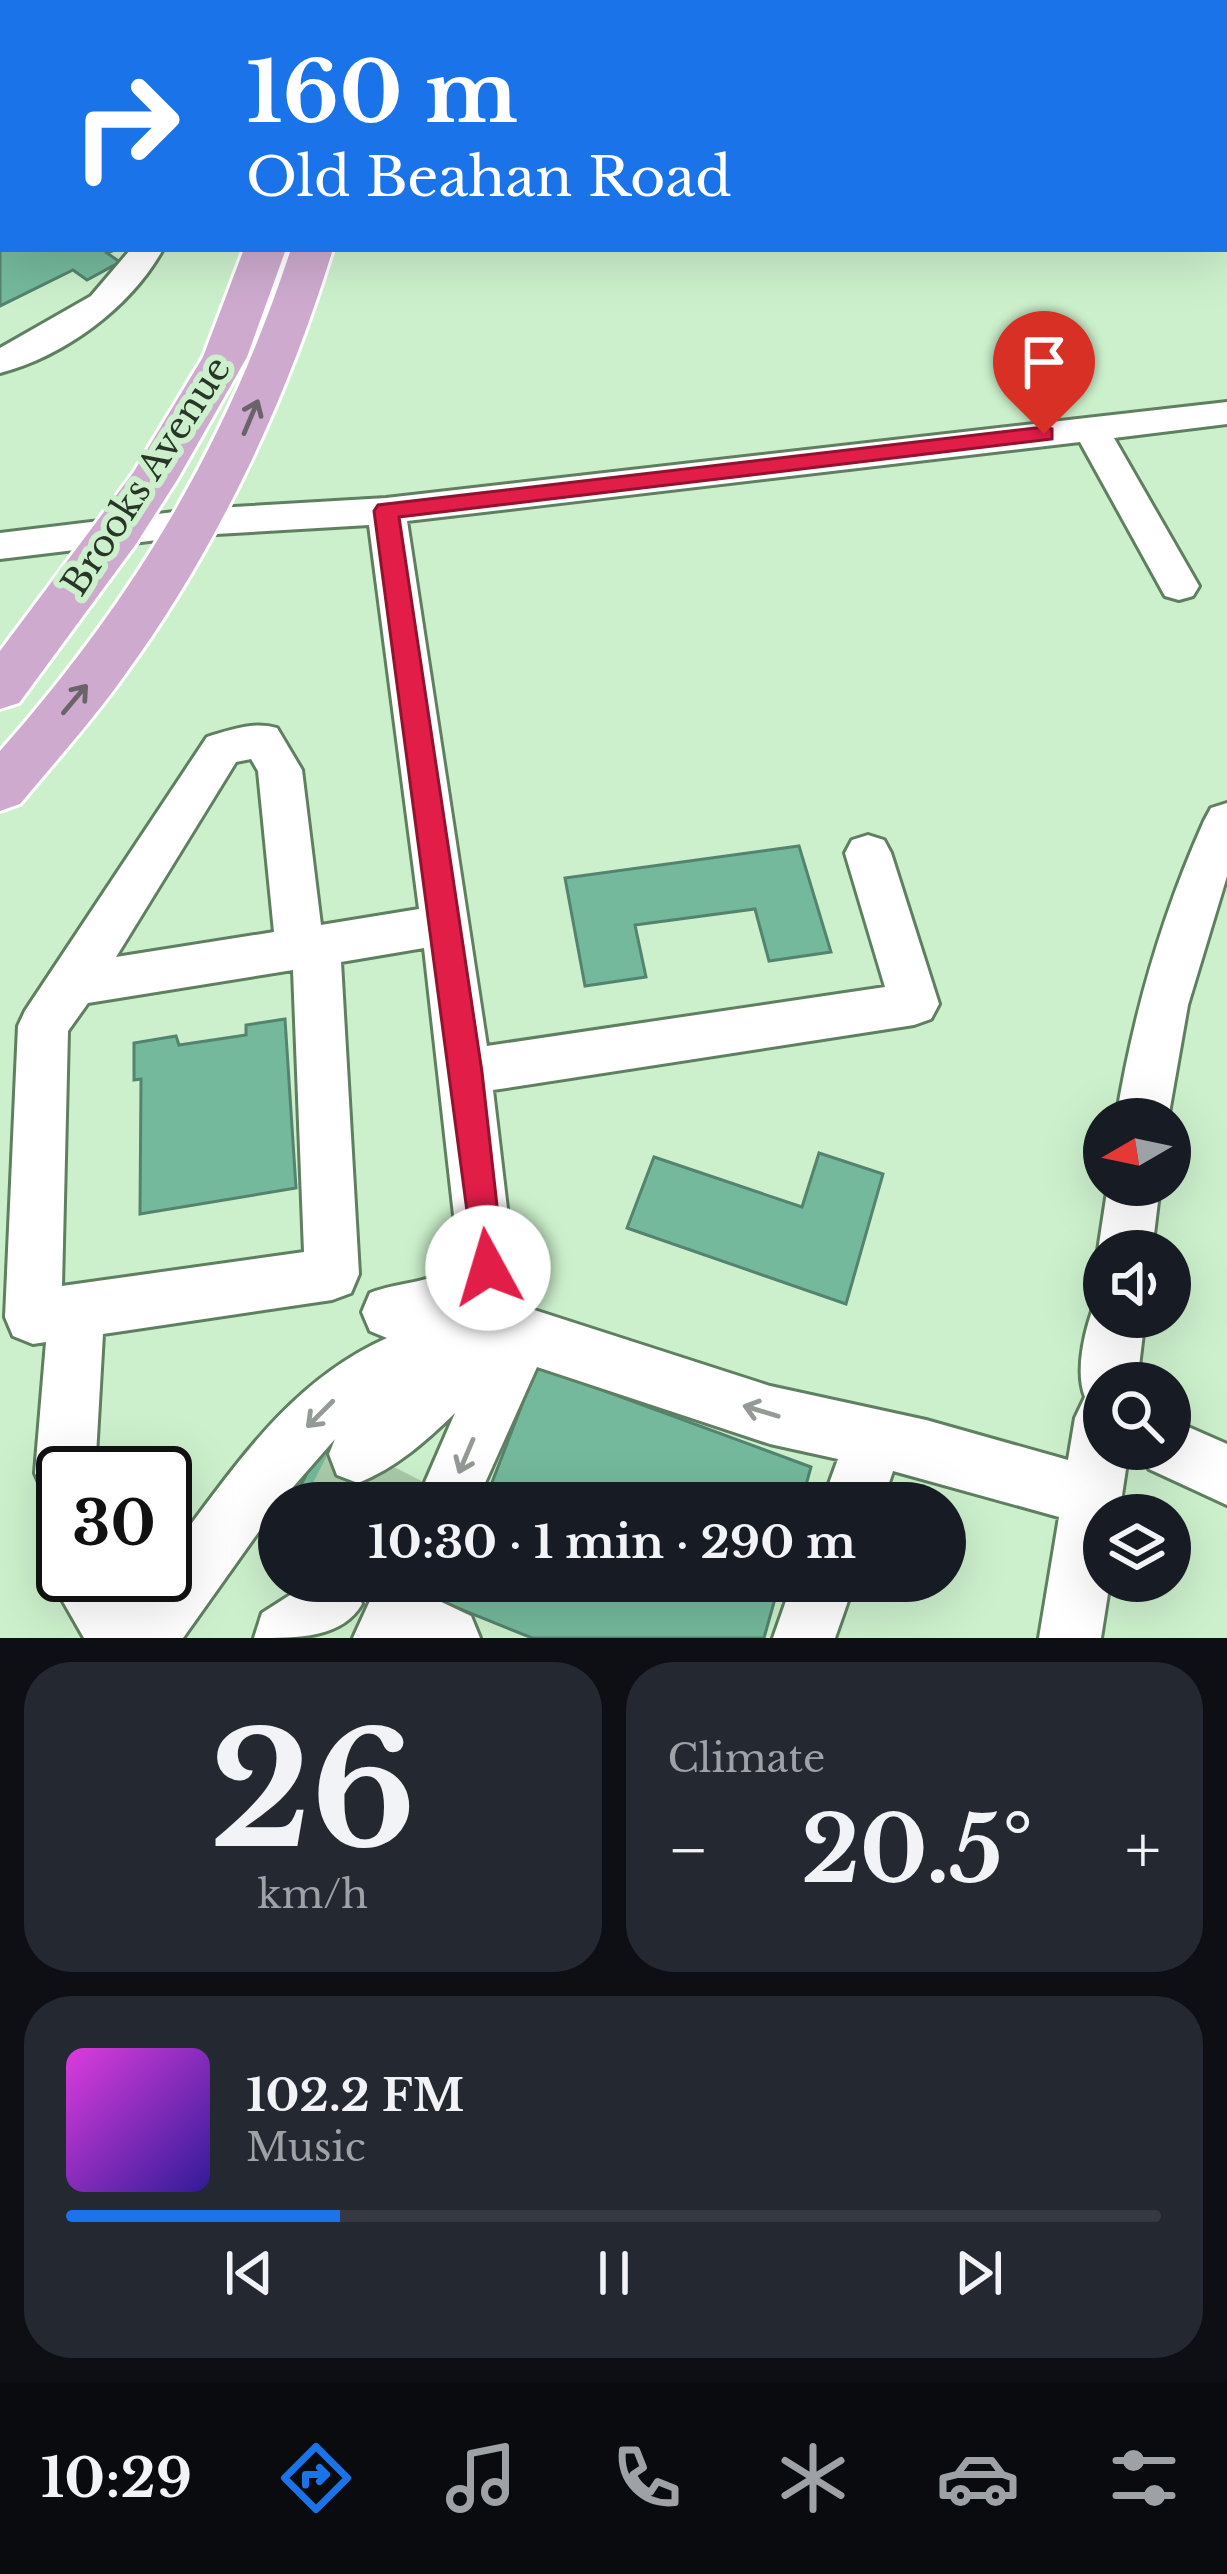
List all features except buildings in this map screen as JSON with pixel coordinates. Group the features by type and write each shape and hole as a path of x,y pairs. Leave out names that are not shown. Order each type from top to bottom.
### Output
{"main road":[{"name":"Brooks Avenue","path":"0,689 119,532 224,357 264,252"},
{"name":"Brooks Avenue","path":"0,789 116,650 199,522 237,452 286,337 311,252"}],"street":[{"path":"0,362 98,308 137,273 146,252"},
{"path":"0,546 199,522 386,511 1227,413"},
{"path":"1090,429 1179,586"},
{"path":"144,1638 314,1419 424,1310 464,1298 488,1268 466,1072 386,511"},
{"path":"332,1274 33,1317 43,1026 222,748 262,740 280,770 308,947 332,1274 396,1336 435,1346 516,1347 770,1415 926,1449 1083,1494"},
{"path":"1145,1098 1175,965 1221,848"},
{"path":"466,1072 914,1004 868,853"},
{"path":"73,985 445,925"},
{"path":"66,1446 76,1310"},
{"path":"402,1462 516,1347"},
{"path":"402,1462 446,1382 516,1347"},
{"path":"859,1482 874,1439"},
{"path":"1191,1458 1227,1475"},
{"path":"1070,1638 1083,1558"},
{"path":"97,1602 120,1638"},
{"path":"804,1638 817,1602"}],"tunnel":[{"path":"344,1482 358,1454"},
{"path":"394,1482 400,1470"}],"route":[{"path":"488,1268 466,1072 386,511 1044,434"}]}
